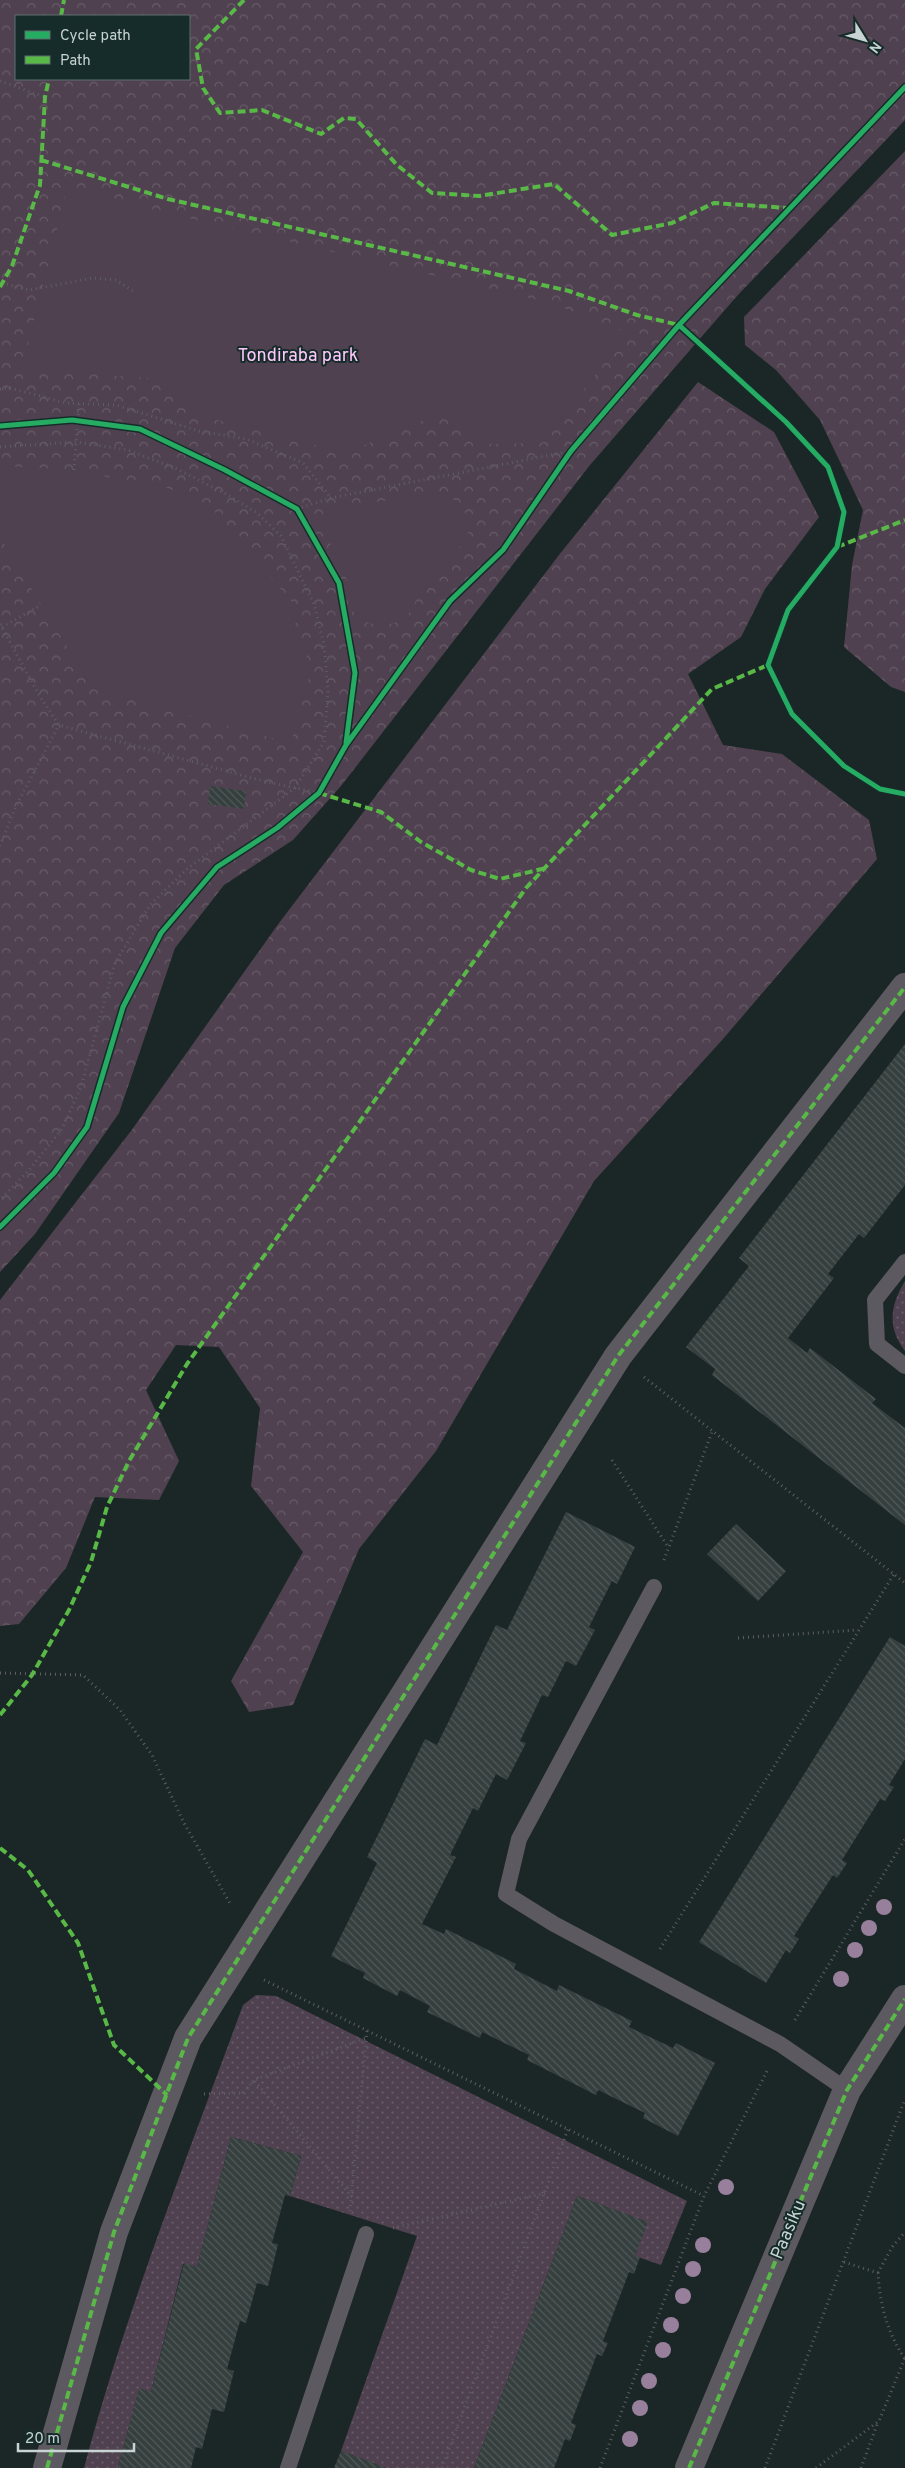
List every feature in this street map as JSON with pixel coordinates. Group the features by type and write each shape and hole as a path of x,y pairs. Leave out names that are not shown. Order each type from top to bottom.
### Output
{"street":[{"path":"47,2468 114,2232 188,2038 618,1356 905,987"},
{"name":"Paasiku","path":"689,2468 847,2090 905,2000"}],"lane":[{"path":"905,1262 875,1300 877,1344 905,1366"},
{"path":"654,1587 519,1839 506,1894 554,1924 780,2044 847,2090"},
{"path":"288,2468 366,2234"}],"path":[{"path":"0,81 45,97"},
{"path":"2,283 29,290 93,278 116,280 133,291"},
{"path":"0,390 10,388 66,403 116,405 199,431 246,439 303,463 331,498"},
{"path":"74,470 75,421 79,404"},
{"path":"75,421 86,422"},
{"path":"0,447 76,442 128,450 175,468 228,495 257,513 281,536 314,604 324,645 328,692 324,742 295,788 187,869 150,905 115,963 81,1087 62,1129 29,1170 0,1200"},
{"path":"565,459 577,444"},
{"path":"296,509 331,498 571,451"},
{"path":"288,505 296,509 301,517"},
{"path":"41,605 1,625 39,695 59,725 319,793"},
{"path":"0,846 16,806 59,725"},
{"path":"312,799 323,787"},
{"path":"0,830 7,828"},
{"path":"618,1356 905,1583"},
{"path":"654,1587 712,1432"},
{"path":"612,1460 669,1548"},
{"path":"645,1972 894,1574"},
{"path":"738,1638 859,1630"},
{"path":"0,1673 82,1675 120,1710 152,1755 184,1823 218,1879 250,1940"},
{"path":"600,2468 704,2196 780,2044 905,1839"},
{"path":"234,1965 704,2196"},
{"path":"367,2030 350,2215 366,2234 545,2193"},
{"path":"167,2095 244,2093 254,2080 366,2038"},
{"path":"254,2080 352,2197"},
{"path":"765,2468 905,2099"},
{"path":"442,2468 568,2129"},
{"path":"861,2468 905,2358 893,2340 880,2299 878,2274 892,2247 905,2232"},
{"path":"844,2262 878,2274"},
{"path":"816,2468 879,2421"}],"green space":[{"name":"Tondiraba park","path":"0,0 905,0 905,120 737,296 590,465 341,786 293,840 224,885 175,948 119,1113 35,1234 0,1272"},
{"path":"905,151 905,692 891,687 844,647 852,565 863,510 820,420 776,370 745,345 744,317"},
{"path":"68,186 162,212 550,303 628,333 542,443 484,444 451,416 431,417 346,453 205,417 163,379 20,369 29,341"},
{"path":"698,382 774,432 819,517 765,589 741,637 688,674 723,745 782,754 869,820 877,859 723,1039 594,1181 436,1451 359,1549 293,1705 249,1712 231,1681 303,1552 251,1486 260,1408 219,1347 176,1345 146,1390 179,1461 159,1500 95,1497 66,1568 19,1624 0,1626 0,1300 131,1131 279,923 559,555"},
{"path":"0,466 81,470 118,480 149,481 201,501 215,512 295,606 298,614 296,623 281,630 306,653 310,674 291,743 93,689 0,537"},
{"path":"444,492 459,505 467,517 469,527 467,537 430,576 412,609 404,618 391,624 376,625 357,616 351,603 344,570 324,531 330,515 344,507"},
{"path":"905,1281 905,1351 895,1333 893,1316 896,1299"},
{"path":"256,1995 276,1996 687,2201 661,2265 635,2256 647,2222 577,2196 474,2468 386,2468 341,2451 417,2236 290,2196 301,2156 231,2137 197,2267 183,2264 151,2392 139,2389 118,2468 84,2468 138,2292 179,2177 243,2005"}],"building":[{"path":"210,786 246,791 244,809 208,804"},
{"path":"905,1044 905,1185 864,1238 859,1234 828,1274 834,1278 788,1338 807,1353 810,1348 876,1399 872,1403 905,1428 905,1525 712,1375 715,1369 686,1347 749,1266 739,1258"},
{"path":"566,1512 635,1547 617,1584 612,1581 589,1627 595,1630 576,1666 566,1661 548,1697 542,1695 520,1741 526,1743 507,1780 496,1774 478,1811 473,1808 450,1855 456,1857 422,1924 444,1934 446,1929 516,1964 514,1969 557,1991 559,1985 632,2021 629,2027 673,2048 676,2043 715,2063 678,2136 643,2118 645,2113 598,2090 596,2095 527,2060 529,2055 482,2032 480,2038 427,2012 430,2006 400,1990 397,1996 363,1978 365,1973 331,1956 377,1863 367,1857 425,1739 437,1745 496,1625 507,1630"},
{"path":"736,1524 786,1571 758,1601 707,1554"},
{"path":"890,1637 905,1646 905,1759 889,1785 894,1787 885,1801 880,1799 842,1860 847,1863 837,1878 833,1875 794,1936 799,1939 790,1953 786,1950 766,1983 699,1942"},
{"path":"231,2137 301,2156 290,2196 285,2195 272,2243 278,2244 268,2286 257,2283 246,2323 240,2321 227,2369 234,2371 224,2412 212,2409 202,2449 196,2447 191,2468 118,2468 139,2388 151,2392 184,2263 197,2267"},
{"path":"577,2196 648,2222 635,2256 640,2257 634,2274 629,2272 603,2341 608,2343 602,2356 597,2354 571,2423 576,2425 570,2441 565,2439 554,2468 474,2468"},
{"path":"341,2451 387,2468 334,2468"}],"marked path":[{"path":"61,15 64,0"},
{"path":"244,0 196,49 203,88 220,113 262,110 321,134 344,118 356,119 397,165 432,193 479,196 554,184 612,235 672,223 714,203 788,208"},
{"path":"0,287 12,266 40,185 45,97 49,80"},
{"path":"41,160 168,199 569,291 637,315 679,325"},
{"path":"837,547 905,520"},
{"path":"0,1715 32,1675 69,1610 91,1562 107,1507 129,1461 187,1364 526,888 712,689 768,665"},
{"path":"319,793 381,812 421,842 471,870 500,879 546,868"},
{"path":"47,2468 114,2232 188,2038 618,1356 905,987"},
{"path":"0,1848 28,1870 78,1943 114,2045 167,2095"},
{"path":"689,2468 847,2090 905,1999"}],"cycle path":[{"path":"0,1227 54,1173 87,1127 123,1007 161,933 217,867 277,828 319,793 346,745 450,601 503,550 571,451 679,325 905,87"},
{"path":"679,325 786,422 828,467 844,512 837,547 788,610 768,665 792,714 844,766 880,789 905,794"},
{"path":"0,426 72,420 140,429 225,470 297,509 339,583 355,673 346,743"}]}
